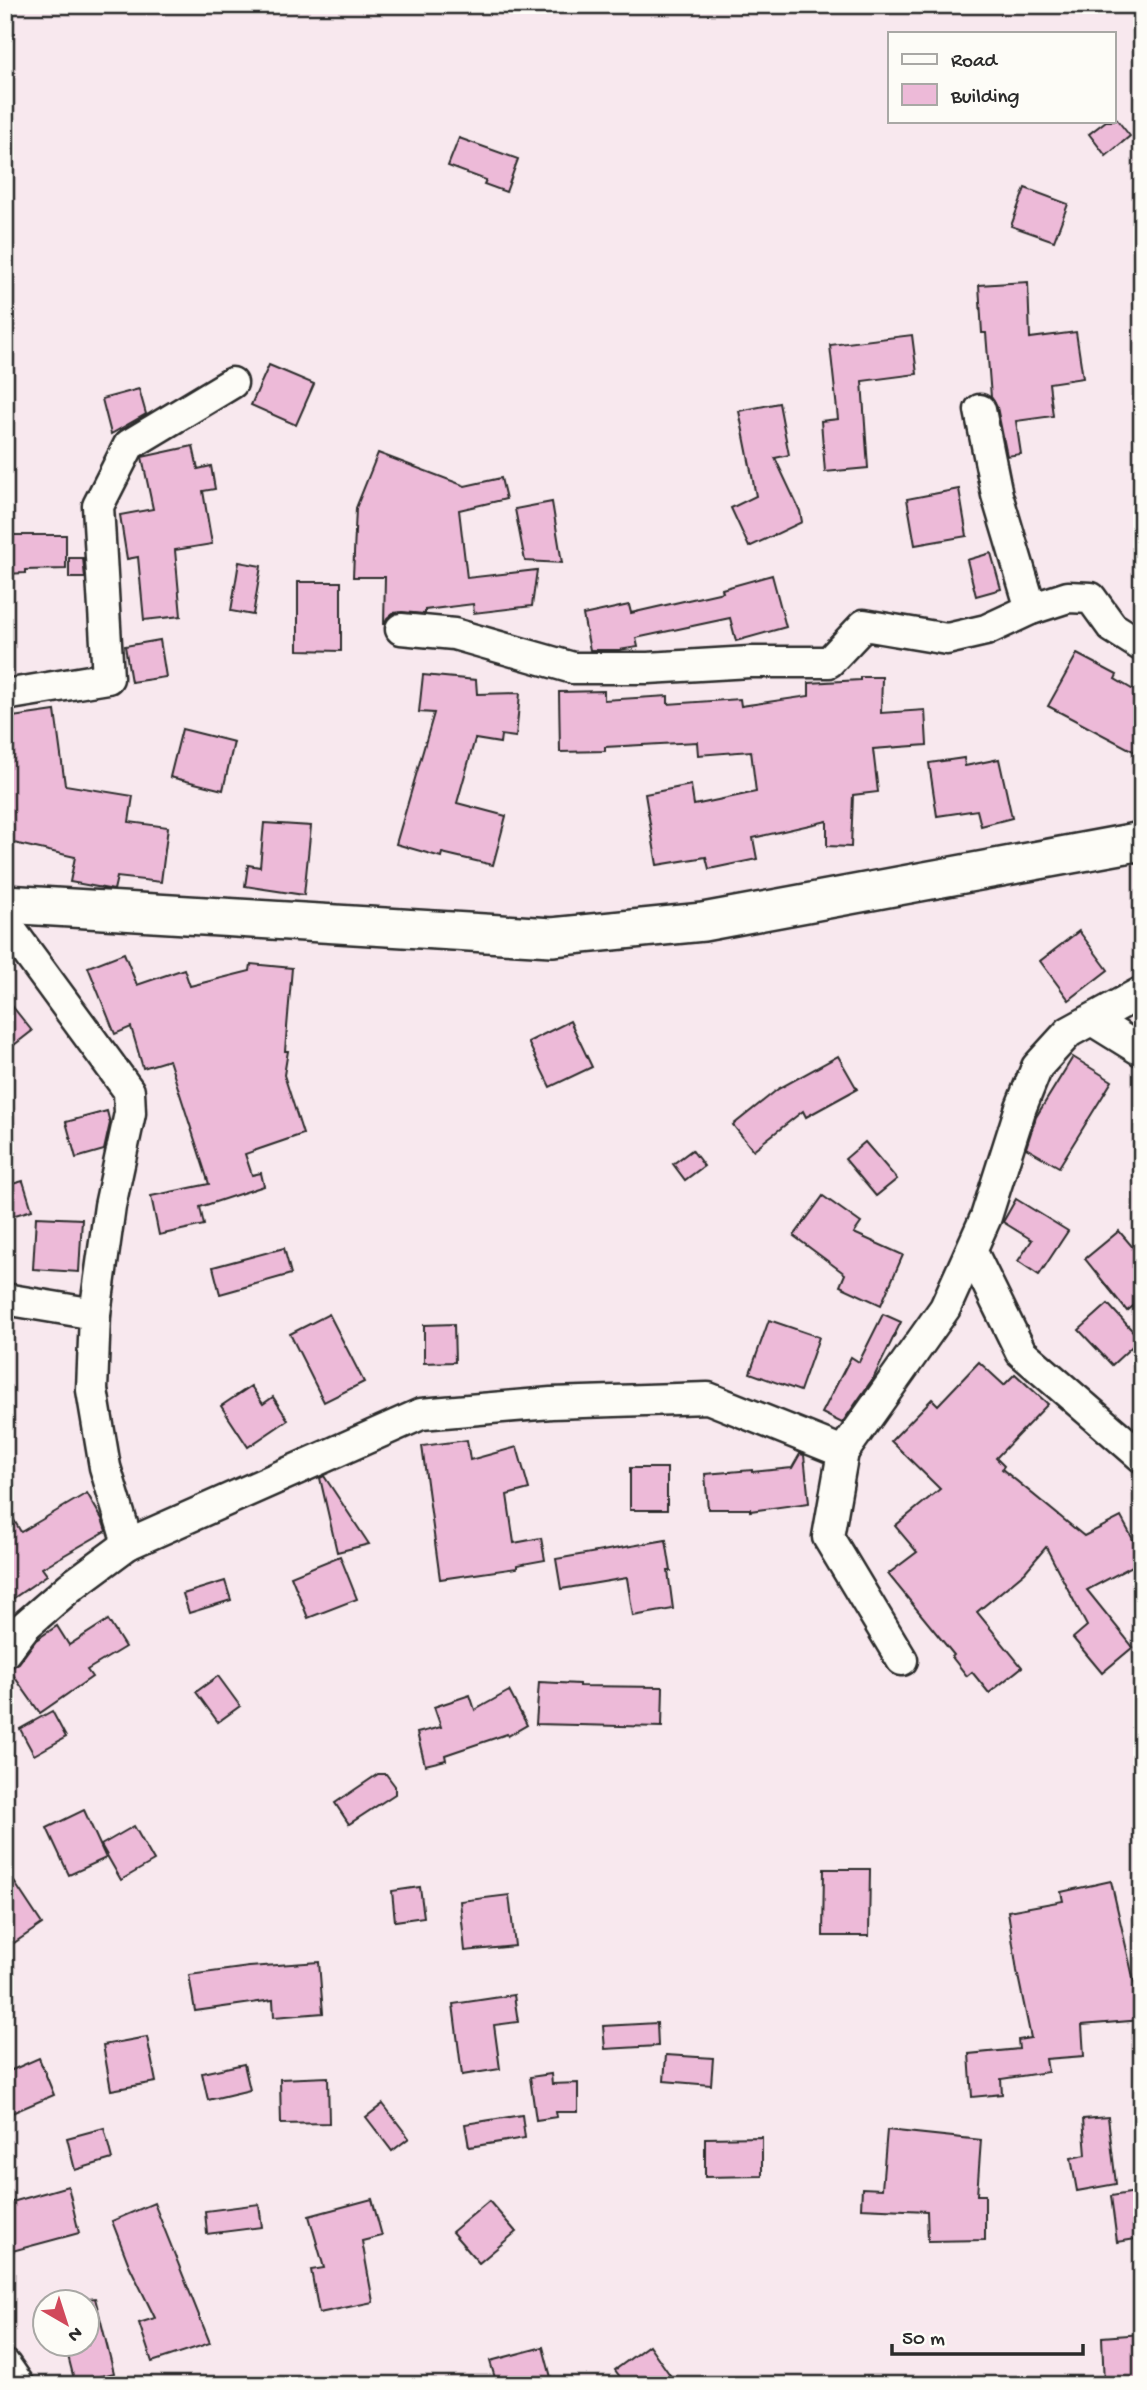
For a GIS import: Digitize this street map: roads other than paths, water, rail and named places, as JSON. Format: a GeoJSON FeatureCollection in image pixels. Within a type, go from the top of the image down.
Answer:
{"type":"FeatureCollection","features":[{"type":"Feature","properties":{"kind":"street"},"geometry":{"type":"LineString","coordinates":[[5,695],[108,678],[98,506],[129,445],[232,383]]}},
{"type":"Feature","properties":{"kind":"street"},"geometry":{"type":"LineString","coordinates":[[980,410],[997,495],[1031,609]]}},
{"type":"Feature","properties":{"kind":"street"},"geometry":{"type":"LineString","coordinates":[[401,629],[454,634],[573,667],[648,668],[750,662],[829,662],[864,625],[947,639],[986,630],[1031,609],[1068,597],[1091,598],[1112,627],[1142,646]]}},
{"type":"Feature","properties":{"kind":"street"},"geometry":{"type":"LineString","coordinates":[[5,904],[552,937],[703,922],[1142,841]]}},
{"type":"Feature","properties":{"kind":"street"},"geometry":{"type":"LineString","coordinates":[[5,922],[129,1091],[130,1113],[110,1206],[95,1314],[92,1390],[104,1468],[128,1544]]}},
{"type":"Feature","properties":{"kind":"street"},"geometry":{"type":"LineString","coordinates":[[902,1660],[828,1536],[843,1452],[945,1308],[986,1217],[1020,1107],[1037,1067],[1069,1032],[1142,992]]}},
{"type":"Feature","properties":{"kind":"street"},"geometry":{"type":"LineString","coordinates":[[1092,1020],[1142,1051]]}},
{"type":"Feature","properties":{"kind":"street"},"geometry":{"type":"LineString","coordinates":[[972,1252],[1021,1352],[1142,1457]]}},
{"type":"Feature","properties":{"kind":"street"},"geometry":{"type":"LineString","coordinates":[[5,1299],[95,1314]]}},
{"type":"Feature","properties":{"kind":"street"},"geometry":{"type":"LineString","coordinates":[[5,1652],[25,1626],[128,1544],[421,1414],[551,1403],[708,1398],[843,1452]]}},
{"type":"Feature","properties":{"kind":"street"},"geometry":{"type":"LineString","coordinates":[[5,2365],[19,2385]]}}]}
